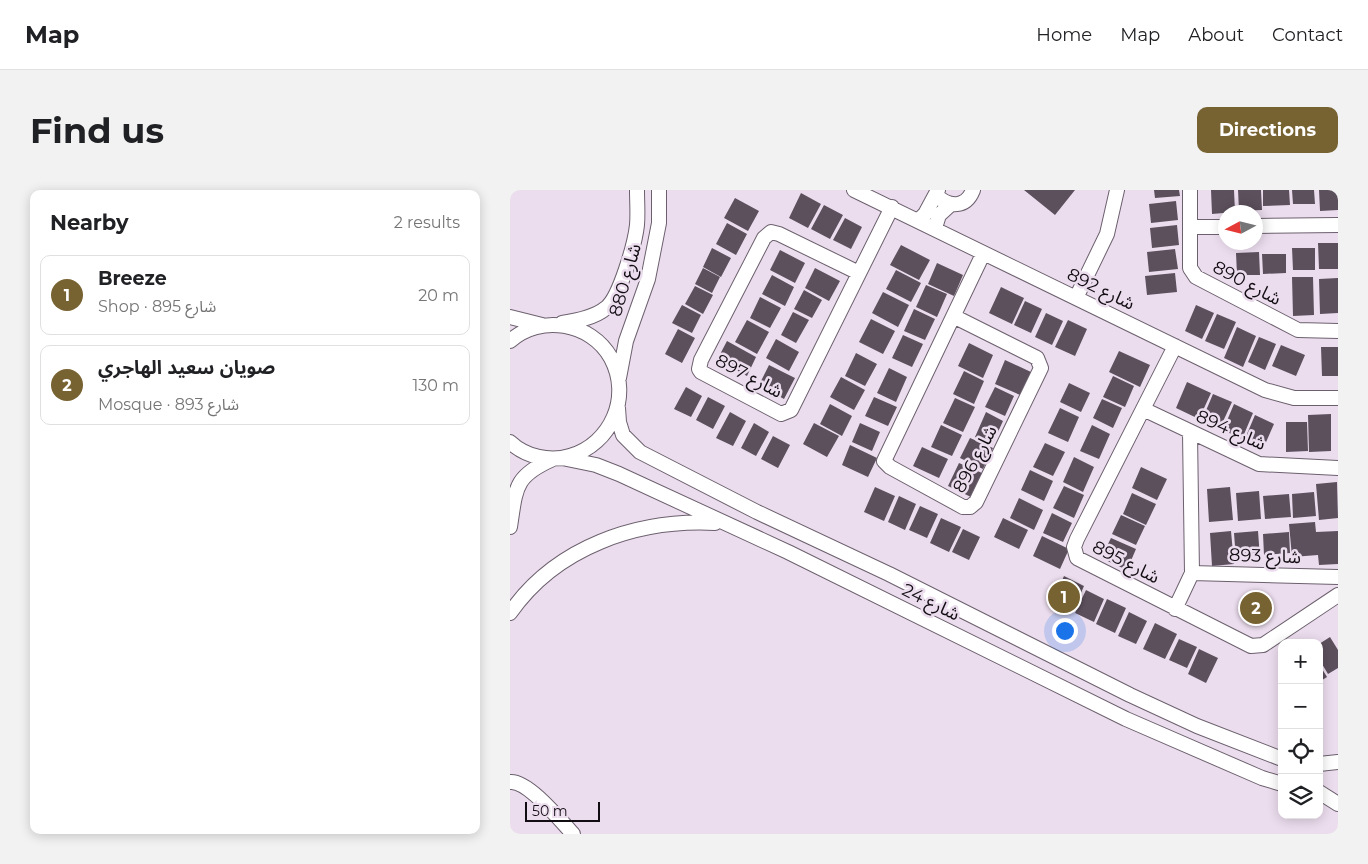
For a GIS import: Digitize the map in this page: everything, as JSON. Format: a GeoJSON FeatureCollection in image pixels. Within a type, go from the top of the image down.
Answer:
{"type":"FeatureCollection","features":[{"type":"Feature","properties":{"kind":"street","name":"شارع 880"},"geometry":{"type":"LineString","coordinates":[[557,324],[582,320],[607,308],[617,291],[629,262],[637,226],[637,190]]}},
{"type":"Feature","properties":{"kind":"street","name":"شارع 892"},"geometry":{"type":"LineString","coordinates":[[854,190],[1275,395],[1294,398],[1338,398]]}},
{"type":"Feature","properties":{"kind":"street"},"geometry":{"type":"LineString","coordinates":[[935,228],[939,215],[950,205],[966,201],[973,190]]}},
{"type":"Feature","properties":{"kind":"street"},"geometry":{"type":"LineString","coordinates":[[1076,298],[1107,234],[1117,190]]}},
{"type":"Feature","properties":{"kind":"street","name":"شارع 890"},"geometry":{"type":"LineString","coordinates":[[1190,190],[1190,268],[1196,277],[1298,330],[1338,331]]}},
{"type":"Feature","properties":{"kind":"street","name":"شارع 880"},"geometry":{"type":"LineString","coordinates":[[618,408],[619,378],[626,341],[648,279],[659,223],[660,191]]}},
{"type":"Feature","properties":{"kind":"street"},"geometry":{"type":"LineString","coordinates":[[918,221],[925,214],[937,193],[950,205]]}},
{"type":"Feature","properties":{"kind":"street","name":"شارع 897"},"geometry":{"type":"LineString","coordinates":[[859,273],[779,234],[771,232],[764,238],[702,360],[700,369],[702,372],[781,414],[788,412],[859,273],[892,207]]}},
{"type":"Feature","properties":{"kind":"street"},"geometry":{"type":"LineString","coordinates":[[1263,226],[1338,225]]}},
{"type":"Feature","properties":{"kind":"street"},"geometry":{"type":"LineString","coordinates":[[1190,227],[1218,227]]}},
{"type":"Feature","properties":{"kind":"street","name":"شارع 896"},"geometry":{"type":"LineString","coordinates":[[955,317],[1037,358],[1040,363],[1040,372],[976,502],[970,507],[963,507],[890,467],[884,461],[886,453],[955,317],[984,254]]}},
{"type":"Feature","properties":{"kind":"street"},"geometry":{"type":"LineString","coordinates":[[510,317],[542,325]]}},
{"type":"Feature","properties":{"kind":"street"},"geometry":{"type":"LineString","coordinates":[[510,341],[518,334],[542,325],[557,324],[578,329],[597,341],[611,358],[619,378]]}},
{"type":"Feature","properties":{"kind":"street","name":"شارع 895"},"geometry":{"type":"LineString","coordinates":[[1175,346],[1077,538],[1074,553],[1080,561],[1246,644],[1258,646],[1338,595]]}},
{"type":"Feature","properties":{"kind":"street"},"geometry":{"type":"LineString","coordinates":[[510,527],[516,491],[522,479],[534,468],[558,458],[581,453],[598,442],[610,426],[618,408]]}},
{"type":"Feature","properties":{"kind":"street","name":"شارع 24"},"geometry":{"type":"LineString","coordinates":[[618,408],[619,422],[623,435],[640,452],[757,512],[889,574],[1130,694],[1198,726],[1278,757]]}},
{"type":"Feature","properties":{"kind":"street","name":"شارع 894"},"geometry":{"type":"LineString","coordinates":[[1143,409],[1190,433],[1259,464],[1338,468]]}},
{"type":"Feature","properties":{"kind":"street"},"geometry":{"type":"LineString","coordinates":[[1175,609],[1192,573],[1190,433]]}},
{"type":"Feature","properties":{"kind":"street","name":"شارع 24"},"geometry":{"type":"LineString","coordinates":[[510,442],[534,456],[596,465],[619,474],[723,524],[788,552],[1126,719],[1262,778],[1278,783]]}},
{"type":"Feature","properties":{"kind":"street"},"geometry":{"type":"LineString","coordinates":[[510,613],[534,585],[561,564],[590,546],[622,533],[655,525],[689,522],[723,524]]}},
{"type":"Feature","properties":{"kind":"street","name":"شارع 893"},"geometry":{"type":"LineString","coordinates":[[1192,573],[1338,577]]}},
{"type":"Feature","properties":{"kind":"street"},"geometry":{"type":"LineString","coordinates":[[1323,764],[1338,762]]}},
{"type":"Feature","properties":{"kind":"street"},"geometry":{"type":"LineString","coordinates":[[510,782],[526,787],[574,834]]}},
{"type":"Feature","properties":{"kind":"street"},"geometry":{"type":"LineString","coordinates":[[1323,795],[1338,804]]}},
{"type":"Feature","properties":{"kind":"building"},"geometry":{"type":"Polygon","coordinates":[[[1024,190],[1075,190],[1055,215],[1024,190]]]}},
{"type":"Feature","properties":{"kind":"building"},"geometry":{"type":"Polygon","coordinates":[[[1154,190],[1179,190],[1180,196],[1155,198],[1154,190]]]}},
{"type":"Feature","properties":{"kind":"building"},"geometry":{"type":"Polygon","coordinates":[[[1211,190],[1234,190],[1235,205],[1218,205],[1218,213],[1212,214],[1211,190]]]}},
{"type":"Feature","properties":{"kind":"building"},"geometry":{"type":"Polygon","coordinates":[[[1238,190],[1261,190],[1262,205],[1239,205],[1238,190]]]}},
{"type":"Feature","properties":{"kind":"building"},"geometry":{"type":"Polygon","coordinates":[[[1263,190],[1289,190],[1290,205],[1263,205],[1263,190]]]}},
{"type":"Feature","properties":{"kind":"building"},"geometry":{"type":"Polygon","coordinates":[[[1292,190],[1314,190],[1315,204],[1293,204],[1292,190]]]}},
{"type":"Feature","properties":{"kind":"building"},"geometry":{"type":"Polygon","coordinates":[[[1319,190],[1338,190],[1338,210],[1320,211],[1319,190]]]}},
{"type":"Feature","properties":{"kind":"building"},"geometry":{"type":"Polygon","coordinates":[[[801,193],[821,204],[808,228],[789,218],[801,193]]]}},
{"type":"Feature","properties":{"kind":"building"},"geometry":{"type":"Polygon","coordinates":[[[735,198],[759,211],[748,231],[724,218],[735,198]]]}},
{"type":"Feature","properties":{"kind":"building"},"geometry":{"type":"Polygon","coordinates":[[[1176,201],[1178,220],[1151,223],[1149,204],[1176,201]]]}},
{"type":"Feature","properties":{"kind":"building"},"geometry":{"type":"Polygon","coordinates":[[[824,205],[843,215],[830,239],[811,229],[824,205]]]}},
{"type":"Feature","properties":{"kind":"building"},"geometry":{"type":"Polygon","coordinates":[[[845,218],[862,227],[851,249],[833,240],[845,218]]]}},
{"type":"Feature","properties":{"kind":"building"},"geometry":{"type":"Polygon","coordinates":[[[727,223],[747,234],[736,255],[716,244],[727,223]]]}},
{"type":"Feature","properties":{"kind":"building"},"geometry":{"type":"Polygon","coordinates":[[[1177,225],[1179,245],[1152,248],[1150,228],[1177,225]]]}},
{"type":"Feature","properties":{"kind":"building"},"geometry":{"type":"Polygon","coordinates":[[[1318,243],[1338,243],[1338,269],[1319,269],[1318,243]]]}},
{"type":"Feature","properties":{"kind":"building"},"geometry":{"type":"Polygon","coordinates":[[[901,245],[930,260],[919,280],[890,265],[901,245]]]}},
{"type":"Feature","properties":{"kind":"building"},"geometry":{"type":"Polygon","coordinates":[[[712,248],[731,258],[721,277],[703,267],[712,248]]]}},
{"type":"Feature","properties":{"kind":"building"},"geometry":{"type":"Polygon","coordinates":[[[1292,248],[1315,248],[1315,270],[1293,270],[1292,248]]]}},
{"type":"Feature","properties":{"kind":"building"},"geometry":{"type":"Polygon","coordinates":[[[1175,249],[1178,269],[1149,272],[1147,252],[1175,249]]]}},
{"type":"Feature","properties":{"kind":"building"},"geometry":{"type":"Polygon","coordinates":[[[780,250],[805,263],[795,283],[770,270],[780,250]]]}},
{"type":"Feature","properties":{"kind":"building"},"geometry":{"type":"Polygon","coordinates":[[[1259,252],[1260,275],[1237,275],[1236,253],[1259,252]]]}},
{"type":"Feature","properties":{"kind":"building"},"geometry":{"type":"Polygon","coordinates":[[[1262,254],[1286,254],[1286,273],[1263,274],[1262,254]]]}},
{"type":"Feature","properties":{"kind":"building"},"geometry":{"type":"Polygon","coordinates":[[[937,263],[963,275],[954,296],[928,284],[937,263]]]}},
{"type":"Feature","properties":{"kind":"building"},"geometry":{"type":"Polygon","coordinates":[[[703,268],[720,277],[712,293],[695,284],[703,268]]]}},
{"type":"Feature","properties":{"kind":"building"},"geometry":{"type":"Polygon","coordinates":[[[815,268],[840,281],[829,301],[805,288],[815,268]]]}},
{"type":"Feature","properties":{"kind":"building"},"geometry":{"type":"Polygon","coordinates":[[[896,270],[921,283],[911,302],[886,289],[896,270]]]}},
{"type":"Feature","properties":{"kind":"building"},"geometry":{"type":"Polygon","coordinates":[[[1175,273],[1177,292],[1147,295],[1145,276],[1175,273]]]}},
{"type":"Feature","properties":{"kind":"building"},"geometry":{"type":"Polygon","coordinates":[[[772,275],[794,287],[785,306],[762,294],[772,275]]]}},
{"type":"Feature","properties":{"kind":"building"},"geometry":{"type":"Polygon","coordinates":[[[1292,277],[1313,277],[1314,315],[1293,316],[1292,277]]]}},
{"type":"Feature","properties":{"kind":"building"},"geometry":{"type":"Polygon","coordinates":[[[1338,278],[1338,313],[1320,314],[1319,279],[1338,278]]]}},
{"type":"Feature","properties":{"kind":"building"},"geometry":{"type":"Polygon","coordinates":[[[926,285],[947,294],[937,317],[916,307],[926,285]]]}},
{"type":"Feature","properties":{"kind":"building"},"geometry":{"type":"Polygon","coordinates":[[[695,286],[713,295],[703,314],[685,304],[695,286]]]}},
{"type":"Feature","properties":{"kind":"building"},"geometry":{"type":"Polygon","coordinates":[[[1001,287],[1024,298],[1012,324],[989,313],[1001,287]]]}},
{"type":"Feature","properties":{"kind":"building"},"geometry":{"type":"Polygon","coordinates":[[[804,290],[822,300],[812,318],[794,309],[804,290]]]}},
{"type":"Feature","properties":{"kind":"building"},"geometry":{"type":"Polygon","coordinates":[[[883,292],[909,305],[898,327],[872,313],[883,292]]]}},
{"type":"Feature","properties":{"kind":"building"},"geometry":{"type":"Polygon","coordinates":[[[760,297],[781,308],[770,328],[750,318],[760,297]]]}},
{"type":"Feature","properties":{"kind":"building"},"geometry":{"type":"Polygon","coordinates":[[[1025,301],[1042,309],[1031,333],[1014,325],[1025,301]]]}},
{"type":"Feature","properties":{"kind":"building"},"geometry":{"type":"Polygon","coordinates":[[[682,305],[701,315],[692,333],[672,323],[682,305]]]}},
{"type":"Feature","properties":{"kind":"building"},"geometry":{"type":"Polygon","coordinates":[[[1196,305],[1214,313],[1202,339],[1185,331],[1196,305]]]}},
{"type":"Feature","properties":{"kind":"building"},"geometry":{"type":"Polygon","coordinates":[[[914,309],[935,319],[925,340],[904,331],[914,309]]]}},
{"type":"Feature","properties":{"kind":"building"},"geometry":{"type":"Polygon","coordinates":[[[793,312],[809,320],[796,343],[781,335],[793,312]]]}},
{"type":"Feature","properties":{"kind":"building"},"geometry":{"type":"Polygon","coordinates":[[[1046,313],[1063,321],[1052,345],[1035,337],[1046,313]]]}},
{"type":"Feature","properties":{"kind":"building"},"geometry":{"type":"Polygon","coordinates":[[[1217,314],[1236,322],[1224,349],[1205,341],[1217,314]]]}},
{"type":"Feature","properties":{"kind":"building"},"geometry":{"type":"Polygon","coordinates":[[[871,319],[895,331],[883,354],[859,342],[871,319]]]}},
{"type":"Feature","properties":{"kind":"building"},"geometry":{"type":"Polygon","coordinates":[[[747,320],[769,332],[757,354],[735,342],[747,320]]]}},
{"type":"Feature","properties":{"kind":"building"},"geometry":{"type":"Polygon","coordinates":[[[1068,320],[1087,329],[1075,356],[1055,347],[1068,320]]]}},
{"type":"Feature","properties":{"kind":"building"},"geometry":{"type":"Polygon","coordinates":[[[1237,327],[1256,336],[1243,367],[1224,358],[1237,327]]]}},
{"type":"Feature","properties":{"kind":"building"},"geometry":{"type":"Polygon","coordinates":[[[678,329],[695,338],[682,363],[665,354],[678,329]]]}},
{"type":"Feature","properties":{"kind":"building"},"geometry":{"type":"Polygon","coordinates":[[[903,335],[923,344],[912,367],[892,358],[903,335]]]}},
{"type":"Feature","properties":{"kind":"building"},"geometry":{"type":"Polygon","coordinates":[[[1259,337],[1276,344],[1265,370],[1248,362],[1259,337]]]}},
{"type":"Feature","properties":{"kind":"building"},"geometry":{"type":"Polygon","coordinates":[[[776,339],[799,352],[789,371],[766,358],[776,339]]]}},
{"type":"Feature","properties":{"kind":"building"},"geometry":{"type":"Polygon","coordinates":[[[727,341],[756,357],[747,376],[717,360],[727,341]]]}},
{"type":"Feature","properties":{"kind":"building"},"geometry":{"type":"Polygon","coordinates":[[[969,343],[993,355],[983,378],[958,366],[969,343]]]}},
{"type":"Feature","properties":{"kind":"building"},"geometry":{"type":"Polygon","coordinates":[[[1281,345],[1305,355],[1296,376],[1272,366],[1281,345]]]}},
{"type":"Feature","properties":{"kind":"building"},"geometry":{"type":"Polygon","coordinates":[[[1321,347],[1338,347],[1338,376],[1322,376],[1321,347]]]}},
{"type":"Feature","properties":{"kind":"building"},"geometry":{"type":"Polygon","coordinates":[[[1119,351],[1150,365],[1140,387],[1109,372],[1119,351]]]}},
{"type":"Feature","properties":{"kind":"building"},"geometry":{"type":"Polygon","coordinates":[[[856,353],[877,364],[865,386],[845,376],[856,353]]]}},
{"type":"Feature","properties":{"kind":"building"},"geometry":{"type":"Polygon","coordinates":[[[1005,360],[1031,372],[1020,395],[995,384],[1005,360]]]}},
{"type":"Feature","properties":{"kind":"building"},"geometry":{"type":"Polygon","coordinates":[[[769,365],[795,378],[784,399],[759,385],[769,365]]]}},
{"type":"Feature","properties":{"kind":"building"},"geometry":{"type":"Polygon","coordinates":[[[889,368],[907,377],[896,402],[877,393],[889,368]]]}},
{"type":"Feature","properties":{"kind":"building"},"geometry":{"type":"Polygon","coordinates":[[[964,371],[984,381],[974,404],[953,394],[964,371]]]}},
{"type":"Feature","properties":{"kind":"building"},"geometry":{"type":"Polygon","coordinates":[[[1113,376],[1134,386],[1125,407],[1103,397],[1113,376]]]}},
{"type":"Feature","properties":{"kind":"building"},"geometry":{"type":"Polygon","coordinates":[[[841,377],[865,390],[854,410],[830,397],[841,377]]]}},
{"type":"Feature","properties":{"kind":"building"},"geometry":{"type":"Polygon","coordinates":[[[1187,382],[1211,393],[1199,419],[1176,408],[1187,382]]]}},
{"type":"Feature","properties":{"kind":"building"},"geometry":{"type":"Polygon","coordinates":[[[1069,383],[1090,393],[1081,412],[1060,402],[1069,383]]]}},
{"type":"Feature","properties":{"kind":"building"},"geometry":{"type":"Polygon","coordinates":[[[686,387],[702,396],[691,417],[674,409],[686,387]]]}},
{"type":"Feature","properties":{"kind":"building"},"geometry":{"type":"Polygon","coordinates":[[[995,387],[1014,396],[1005,416],[985,407],[995,387]]]}},
{"type":"Feature","properties":{"kind":"building"},"geometry":{"type":"Polygon","coordinates":[[[1213,394],[1232,402],[1220,428],[1202,420],[1213,394]]]}},
{"type":"Feature","properties":{"kind":"building"},"geometry":{"type":"Polygon","coordinates":[[[708,397],[725,406],[713,429],[696,420],[708,397]]]}},
{"type":"Feature","properties":{"kind":"building"},"geometry":{"type":"Polygon","coordinates":[[[874,397],[897,407],[888,426],[865,416],[874,397]]]}},
{"type":"Feature","properties":{"kind":"building"},"geometry":{"type":"Polygon","coordinates":[[[955,398],[975,407],[963,432],[943,423],[955,398]]]}},
{"type":"Feature","properties":{"kind":"building"},"geometry":{"type":"Polygon","coordinates":[[[1102,399],[1122,408],[1113,428],[1093,418],[1102,399]]]}},
{"type":"Feature","properties":{"kind":"building"},"geometry":{"type":"Polygon","coordinates":[[[830,404],[852,416],[842,436],[820,424],[830,404]]]}},
{"type":"Feature","properties":{"kind":"building"},"geometry":{"type":"Polygon","coordinates":[[[1234,404],[1253,413],[1242,439],[1223,430],[1234,404]]]}},
{"type":"Feature","properties":{"kind":"building"},"geometry":{"type":"Polygon","coordinates":[[[1060,408],[1079,417],[1068,442],[1048,433],[1060,408]]]}},
{"type":"Feature","properties":{"kind":"building"},"geometry":{"type":"Polygon","coordinates":[[[730,412],[746,421],[733,446],[716,438],[730,412]]]}},
{"type":"Feature","properties":{"kind":"building"},"geometry":{"type":"Polygon","coordinates":[[[986,412],[1003,421],[992,445],[975,437],[986,412]]]}},
{"type":"Feature","properties":{"kind":"building"},"geometry":{"type":"Polygon","coordinates":[[[1331,414],[1331,451],[1309,452],[1308,415],[1331,414]]]}},
{"type":"Feature","properties":{"kind":"building"},"geometry":{"type":"Polygon","coordinates":[[[1255,415],[1274,424],[1263,449],[1244,441],[1255,415]]]}},
{"type":"Feature","properties":{"kind":"building"},"geometry":{"type":"Polygon","coordinates":[[[1286,422],[1307,422],[1308,451],[1286,452],[1286,422]]]}},
{"type":"Feature","properties":{"kind":"building"},"geometry":{"type":"Polygon","coordinates":[[[754,423],[769,432],[756,456],[741,448],[754,423]]]}},
{"type":"Feature","properties":{"kind":"building"},"geometry":{"type":"Polygon","coordinates":[[[814,423],[839,436],[827,457],[803,444],[814,423]]]}},
{"type":"Feature","properties":{"kind":"building"},"geometry":{"type":"Polygon","coordinates":[[[860,423],[880,432],[872,451],[852,442],[860,423]]]}},
{"type":"Feature","properties":{"kind":"building"},"geometry":{"type":"Polygon","coordinates":[[[941,425],[962,435],[952,456],[931,447],[941,425]]]}},
{"type":"Feature","properties":{"kind":"building"},"geometry":{"type":"Polygon","coordinates":[[[1092,425],[1110,434],[1099,459],[1080,451],[1092,425]]]}},
{"type":"Feature","properties":{"kind":"building"},"geometry":{"type":"Polygon","coordinates":[[[773,436],[790,445],[778,468],[761,459],[773,436]]]}},
{"type":"Feature","properties":{"kind":"building"},"geometry":{"type":"Polygon","coordinates":[[[970,438],[993,448],[983,469],[960,458],[970,438]]]}},
{"type":"Feature","properties":{"kind":"building"},"geometry":{"type":"Polygon","coordinates":[[[1045,443],[1065,452],[1053,476],[1033,467],[1045,443]]]}},
{"type":"Feature","properties":{"kind":"building"},"geometry":{"type":"Polygon","coordinates":[[[850,445],[877,458],[868,477],[842,465],[850,445]]]}},
{"type":"Feature","properties":{"kind":"building"},"geometry":{"type":"Polygon","coordinates":[[[922,447],[948,459],[939,478],[913,466],[922,447]]]}},
{"type":"Feature","properties":{"kind":"building"},"geometry":{"type":"Polygon","coordinates":[[[1074,457],[1094,467],[1083,492],[1063,482],[1074,457]]]}},
{"type":"Feature","properties":{"kind":"building"},"geometry":{"type":"Polygon","coordinates":[[[959,463],[982,473],[971,497],[948,486],[959,463]]]}},
{"type":"Feature","properties":{"kind":"building"},"geometry":{"type":"Polygon","coordinates":[[[1141,467],[1167,479],[1157,500],[1132,488],[1141,467]]]}},
{"type":"Feature","properties":{"kind":"building"},"geometry":{"type":"Polygon","coordinates":[[[1030,470],[1053,481],[1044,501],[1021,490],[1030,470]]]}},
{"type":"Feature","properties":{"kind":"building"},"geometry":{"type":"Polygon","coordinates":[[[1337,482],[1338,518],[1319,520],[1316,484],[1337,482]]]}},
{"type":"Feature","properties":{"kind":"building"},"geometry":{"type":"Polygon","coordinates":[[[1064,486],[1084,495],[1074,518],[1053,508],[1064,486]]]}},
{"type":"Feature","properties":{"kind":"building"},"geometry":{"type":"Polygon","coordinates":[[[875,487],[895,496],[884,521],[864,512],[875,487]]]}},
{"type":"Feature","properties":{"kind":"building"},"geometry":{"type":"Polygon","coordinates":[[[1230,487],[1233,520],[1209,522],[1207,489],[1230,487]]]}},
{"type":"Feature","properties":{"kind":"building"},"geometry":{"type":"Polygon","coordinates":[[[1259,491],[1261,519],[1238,521],[1236,493],[1259,491]]]}},
{"type":"Feature","properties":{"kind":"building"},"geometry":{"type":"Polygon","coordinates":[[[1314,492],[1316,516],[1293,518],[1292,494],[1314,492]]]}},
{"type":"Feature","properties":{"kind":"building"},"geometry":{"type":"Polygon","coordinates":[[[1132,493],[1156,504],[1146,525],[1123,514],[1132,493]]]}},
{"type":"Feature","properties":{"kind":"building"},"geometry":{"type":"Polygon","coordinates":[[[1289,494],[1291,517],[1265,519],[1263,496],[1289,494]]]}},
{"type":"Feature","properties":{"kind":"building"},"geometry":{"type":"Polygon","coordinates":[[[899,496],[916,504],[905,530],[888,522],[899,496]]]}},
{"type":"Feature","properties":{"kind":"building"},"geometry":{"type":"Polygon","coordinates":[[[1019,498],[1043,510],[1034,530],[1010,518],[1019,498]]]}},
{"type":"Feature","properties":{"kind":"building"},"geometry":{"type":"Polygon","coordinates":[[[920,506],[938,514],[927,538],[909,530],[920,506]]]}},
{"type":"Feature","properties":{"kind":"building"},"geometry":{"type":"Polygon","coordinates":[[[1052,513],[1072,523],[1063,542],[1043,533],[1052,513]]]}},
{"type":"Feature","properties":{"kind":"building"},"geometry":{"type":"Polygon","coordinates":[[[1121,515],[1145,526],[1136,545],[1112,534],[1121,515]]]}},
{"type":"Feature","properties":{"kind":"building"},"geometry":{"type":"Polygon","coordinates":[[[941,518],[961,527],[949,552],[930,543],[941,518]]]}},
{"type":"Feature","properties":{"kind":"building"},"geometry":{"type":"Polygon","coordinates":[[[1003,518],[1028,530],[1019,549],[994,537],[1003,518]]]}},
{"type":"Feature","properties":{"kind":"building"},"geometry":{"type":"Polygon","coordinates":[[[1315,522],[1316,532],[1338,531],[1338,564],[1319,565],[1318,555],[1292,557],[1289,524],[1315,522]]]}},
{"type":"Feature","properties":{"kind":"building"},"geometry":{"type":"Polygon","coordinates":[[[963,529],[980,537],[969,560],[952,552],[963,529]]]}},
{"type":"Feature","properties":{"kind":"building"},"geometry":{"type":"Polygon","coordinates":[[[1231,531],[1234,564],[1212,566],[1210,533],[1231,531]]]}},
{"type":"Feature","properties":{"kind":"building"},"geometry":{"type":"Polygon","coordinates":[[[1258,531],[1260,558],[1236,560],[1234,533],[1258,531]]]}},
{"type":"Feature","properties":{"kind":"building"},"geometry":{"type":"Polygon","coordinates":[[[1289,532],[1290,553],[1264,555],[1263,534],[1289,532]]]}},
{"type":"Feature","properties":{"kind":"building"},"geometry":{"type":"Polygon","coordinates":[[[1042,536],[1069,549],[1060,569],[1033,556],[1042,536]]]}},
{"type":"Feature","properties":{"kind":"building"},"geometry":{"type":"Polygon","coordinates":[[[1111,538],[1136,549],[1127,570],[1101,558],[1111,538]]]}},
{"type":"Feature","properties":{"kind":"building"},"geometry":{"type":"Polygon","coordinates":[[[1064,576],[1084,586],[1072,613],[1052,603],[1064,576]]]}},
{"type":"Feature","properties":{"kind":"building"},"geometry":{"type":"Polygon","coordinates":[[[1086,590],[1104,599],[1094,622],[1075,613],[1086,590]]]}},
{"type":"Feature","properties":{"kind":"building"},"geometry":{"type":"Polygon","coordinates":[[[1254,593],[1271,606],[1258,624],[1240,611],[1254,593]]]}},
{"type":"Feature","properties":{"kind":"building"},"geometry":{"type":"Polygon","coordinates":[[[1107,599],[1126,608],[1115,633],[1096,624],[1107,599]]]}},
{"type":"Feature","properties":{"kind":"building"},"geometry":{"type":"Polygon","coordinates":[[[1129,612],[1147,621],[1136,644],[1118,636],[1129,612]]]}},
{"type":"Feature","properties":{"kind":"building"},"geometry":{"type":"Polygon","coordinates":[[[1155,623],[1177,634],[1165,659],[1143,649],[1155,623]]]}},
{"type":"Feature","properties":{"kind":"building"},"geometry":{"type":"Polygon","coordinates":[[[1330,637],[1338,650],[1338,668],[1328,674],[1323,666],[1323,641],[1330,637]]]}},
{"type":"Feature","properties":{"kind":"building"},"geometry":{"type":"Polygon","coordinates":[[[1179,639],[1197,647],[1187,668],[1169,660],[1179,639]]]}},
{"type":"Feature","properties":{"kind":"building"},"geometry":{"type":"Polygon","coordinates":[[[1199,649],[1218,658],[1206,683],[1188,674],[1199,649]]]}},
{"type":"Feature","properties":{"kind":"building"},"geometry":{"type":"Polygon","coordinates":[[[1323,670],[1327,677],[1323,680],[1323,670]]]}},
{"type":"Feature","properties":{"kind":"place","name":"Breeze"},"geometry":{"type":"Point","coordinates":[1064,597]}},
{"type":"Feature","properties":{"kind":"place","name":"صويان سعيد الهاجري"},"geometry":{"type":"Point","coordinates":[1256,608]}}]}
